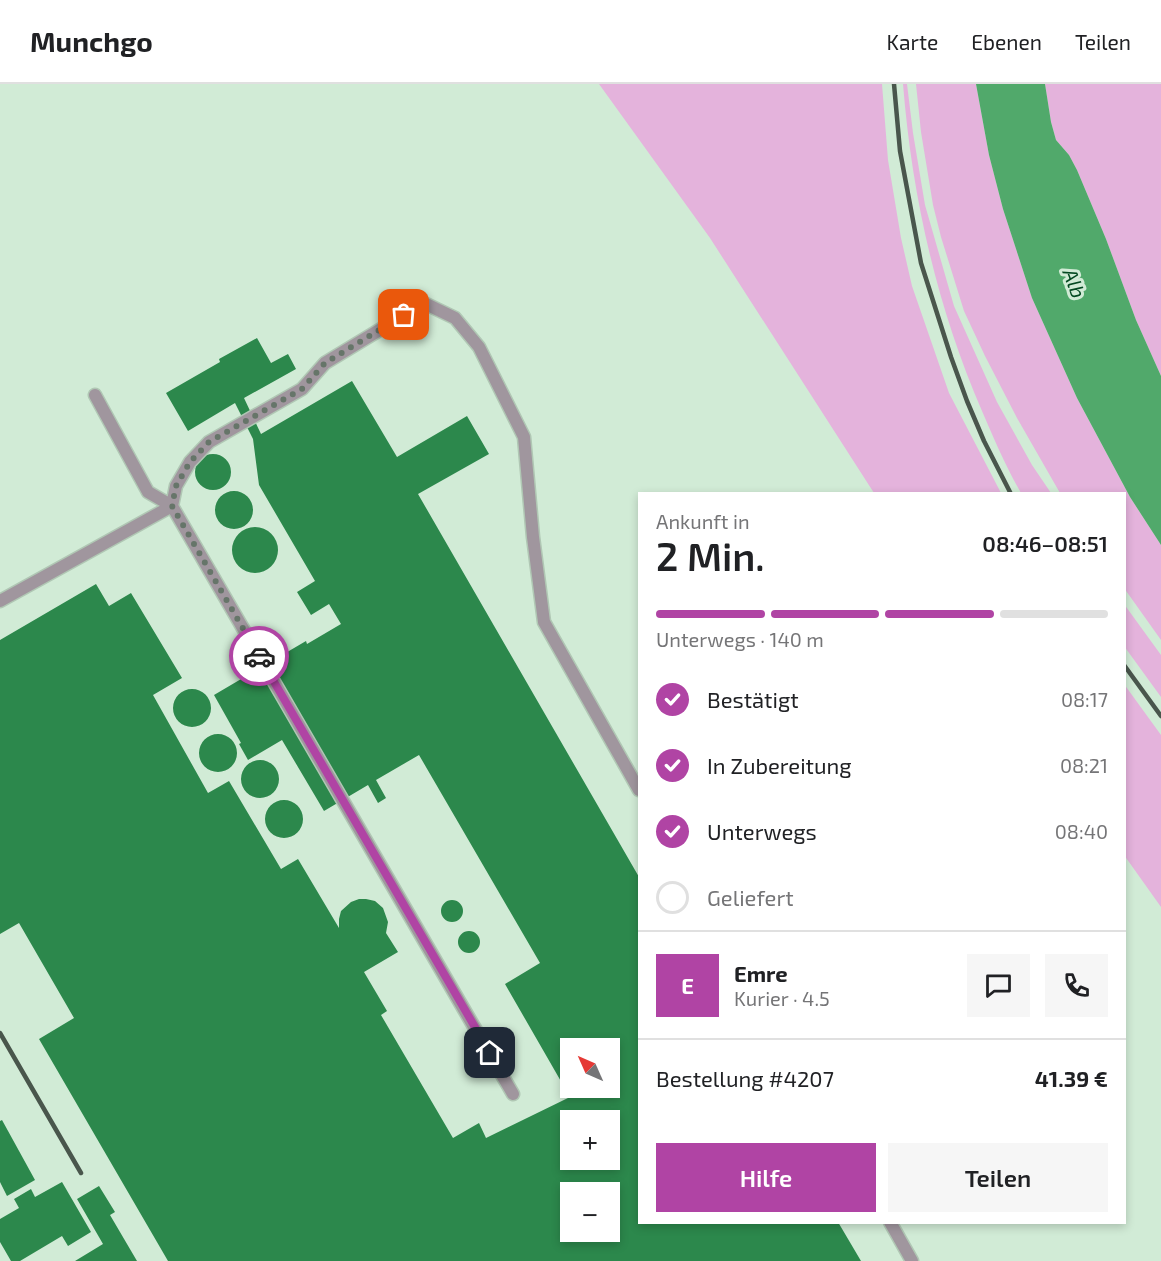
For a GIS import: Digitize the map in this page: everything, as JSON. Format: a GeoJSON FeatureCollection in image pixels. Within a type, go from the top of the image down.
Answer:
{"type":"FeatureCollection","features":[{"type":"Feature","properties":{"kind":"lane"},"geometry":{"type":"LineString","coordinates":[[0,601],[172,506],[176,486],[190,462],[209,442],[302,389],[325,363],[424,303],[455,318],[479,347],[524,437],[533,537],[544,622],[638,788]]}},
{"type":"Feature","properties":{"kind":"lane"},"geometry":{"type":"LineString","coordinates":[[95,395],[148,492],[172,506],[513,1094]]}},
{"type":"Feature","properties":{"kind":"lane"},"geometry":{"type":"LineString","coordinates":[[891,1224],[912,1261]]}},
{"type":"Feature","properties":{"kind":"shaded area"},"geometry":{"type":"Polygon","coordinates":[[[599,84],[882,84],[888,160],[901,238],[912,286],[949,393],[1000,492],[873,492],[710,238],[599,84]]]}},
{"type":"Feature","properties":{"kind":"shaded area"},"geometry":{"type":"Polygon","coordinates":[[[903,84],[907,84],[925,205],[954,306],[997,402],[1032,465],[1050,492],[1020,492],[966,372],[929,251],[907,126],[903,84]]]}},
{"type":"Feature","properties":{"kind":"shaded area"},"geometry":{"type":"Polygon","coordinates":[[[916,84],[976,84],[989,155],[1003,209],[1032,298],[1077,398],[1130,497],[1161,545],[1161,640],[1126,591],[1126,492],[1059,492],[985,356],[964,311],[941,237],[933,205],[916,84]]]}},
{"type":"Feature","properties":{"kind":"shaded area"},"geometry":{"type":"Polygon","coordinates":[[[1045,84],[1161,84],[1161,376],[1136,320],[1077,170],[1069,155],[1056,140],[1045,84]]]}},
{"type":"Feature","properties":{"kind":"shaded area"},"geometry":{"type":"Polygon","coordinates":[[[1126,607],[1161,655],[1161,697],[1126,649],[1126,607]]]}},
{"type":"Feature","properties":{"kind":"shaded area"},"geometry":{"type":"Polygon","coordinates":[[[1126,687],[1161,735],[1161,907],[1126,858],[1126,687]]]}},
{"type":"Feature","properties":{"kind":"water","name":"Alb"},"geometry":{"type":"Polygon","coordinates":[[[976,84],[1045,84],[1056,140],[1069,155],[1077,170],[1136,320],[1161,376],[1161,545],[1130,497],[1077,398],[1032,298],[1003,209],[989,155],[976,84]]]}},
{"type":"Feature","properties":{"kind":"building"},"geometry":{"type":"Polygon","coordinates":[[[257,338],[271,363],[288,354],[296,369],[244,398],[261,434],[352,381],[397,457],[467,416],[489,454],[418,494],[638,875],[638,1224],[839,1224],[861,1261],[168,1261],[39,1039],[74,1018],[19,923],[0,934],[0,640],[96,584],[109,606],[131,593],[182,678],[153,695],[208,793],[229,781],[281,869],[298,859],[339,928],[341,911],[351,902],[366,899],[375,901],[383,908],[388,922],[386,933],[398,952],[364,972],[387,1011],[381,1015],[453,1138],[479,1123],[486,1138],[568,1098],[620,1098],[620,1038],[560,1038],[560,1080],[505,984],[540,963],[419,755],[376,780],[386,798],[378,803],[368,785],[324,811],[282,740],[248,760],[214,695],[306,641],[307,644],[341,624],[329,604],[311,615],[297,592],[315,581],[259,485],[253,439],[235,403],[188,431],[166,393],[257,338]]]}},
{"type":"Feature","properties":{"kind":"building"},"geometry":{"type":"Polygon","coordinates":[[[213,454],[226,459],[231,472],[226,485],[213,490],[200,485],[195,472],[200,459],[213,454]]]}},
{"type":"Feature","properties":{"kind":"building"},"geometry":{"type":"Polygon","coordinates":[[[234,491],[247,497],[253,510],[247,523],[234,529],[221,523],[215,510],[221,497],[234,491]]]}},
{"type":"Feature","properties":{"kind":"building"},"geometry":{"type":"Polygon","coordinates":[[[255,527],[271,534],[278,550],[271,566],[255,573],[239,566],[232,550],[239,534],[255,527]]]}},
{"type":"Feature","properties":{"kind":"building"},"geometry":{"type":"Polygon","coordinates":[[[192,689],[199,690],[205,695],[210,701],[210,715],[205,721],[199,726],[192,727],[185,726],[179,721],[174,715],[173,708],[174,701],[179,695],[185,690],[192,689]]]}},
{"type":"Feature","properties":{"kind":"building"},"geometry":{"type":"Polygon","coordinates":[[[218,734],[231,740],[237,753],[231,766],[218,772],[205,766],[199,753],[205,740],[218,734]]]}},
{"type":"Feature","properties":{"kind":"building"},"geometry":{"type":"Polygon","coordinates":[[[260,760],[267,761],[273,766],[278,772],[278,786],[273,792],[267,797],[260,798],[253,797],[247,792],[242,786],[241,779],[242,772],[247,766],[253,761],[260,760]]]}},
{"type":"Feature","properties":{"kind":"building"},"geometry":{"type":"Polygon","coordinates":[[[284,800],[291,801],[297,806],[302,812],[302,826],[297,832],[291,837],[284,838],[277,837],[271,832],[266,826],[265,819],[266,812],[271,806],[277,801],[284,800]]]}},
{"type":"Feature","properties":{"kind":"building"},"geometry":{"type":"Polygon","coordinates":[[[448,900],[456,900],[463,907],[463,915],[456,922],[448,922],[441,915],[441,907],[448,900]]]}},
{"type":"Feature","properties":{"kind":"building"},"geometry":{"type":"Polygon","coordinates":[[[465,931],[473,931],[480,938],[480,946],[473,953],[465,953],[458,946],[458,938],[465,931]]]}},
{"type":"Feature","properties":{"kind":"building"},"geometry":{"type":"Polygon","coordinates":[[[2,1120],[35,1180],[7,1196],[0,1182],[0,1121],[2,1120]]]}},
{"type":"Feature","properties":{"kind":"building"},"geometry":{"type":"Polygon","coordinates":[[[62,1182],[91,1232],[68,1246],[62,1236],[20,1261],[11,1261],[0,1242],[0,1219],[19,1208],[14,1199],[31,1189],[35,1197],[62,1182]]]}},
{"type":"Feature","properties":{"kind":"building"},"geometry":{"type":"Polygon","coordinates":[[[99,1186],[115,1212],[110,1215],[137,1261],[75,1261],[103,1244],[77,1199],[99,1186]]]}},
{"type":"Feature","properties":{"kind":"railway"},"geometry":{"type":"LineString","coordinates":[[894,84],[900,151],[921,263],[967,401],[1010,492]]}},
{"type":"Feature","properties":{"kind":"railway"},"geometry":{"type":"LineString","coordinates":[[1126,668],[1161,716]]}},
{"type":"Feature","properties":{"kind":"railway"},"geometry":{"type":"LineString","coordinates":[[0,1033],[81,1173]]}},
{"type":"Feature","properties":{"kind":"way so far"},"geometry":{"type":"LineString","coordinates":[[259,656],[172,506],[176,486],[190,462],[209,442],[302,389],[325,363],[404,315]]}},
{"type":"Feature","properties":{"kind":"route"},"geometry":{"type":"LineString","coordinates":[[259,656],[490,1053]]}}]}
